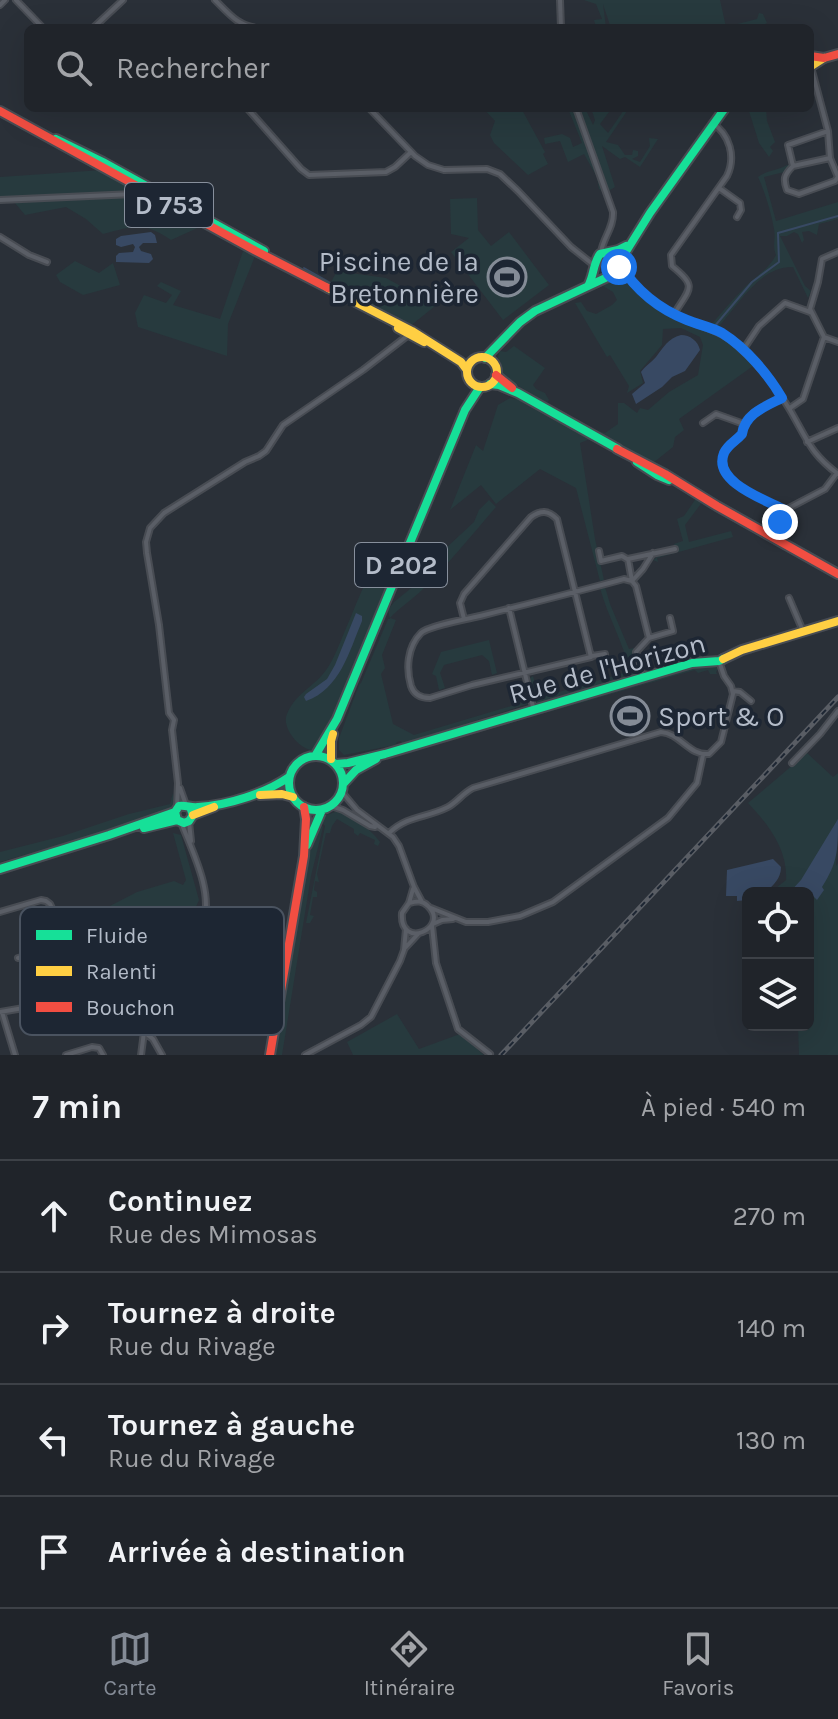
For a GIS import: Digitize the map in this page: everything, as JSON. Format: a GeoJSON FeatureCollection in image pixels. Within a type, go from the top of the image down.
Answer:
{"type":"FeatureCollection","features":[{"type":"Feature","properties":{"kind":"main road"},"geometry":{"type":"LineString","coordinates":[[814,61],[838,54]]}},
{"type":"Feature","properties":{"kind":"main road","name":"D 753"},"geometry":{"type":"LineString","coordinates":[[0,111],[469,366]]}},
{"type":"Feature","properties":{"kind":"main road"},"geometry":{"type":"LineString","coordinates":[[488,360],[527,316],[599,283],[616,269],[722,112]]}},
{"type":"Feature","properties":{"kind":"main road"},"geometry":{"type":"LineString","coordinates":[[587,287],[602,258],[632,241]]}},
{"type":"Feature","properties":{"kind":"main road"},"geometry":{"type":"LineString","coordinates":[[602,258],[616,269]]}},
{"type":"Feature","properties":{"kind":"main road"},"geometry":{"type":"LineString","coordinates":[[602,258],[600,274],[616,269]]}},
{"type":"Feature","properties":{"kind":"main road"},"geometry":{"type":"LineString","coordinates":[[480,384],[469,366],[480,357],[488,360],[496,375],[518,393]]}},
{"type":"Feature","properties":{"kind":"main road"},"geometry":{"type":"LineString","coordinates":[[480,384],[496,375]]}},
{"type":"Feature","properties":{"kind":"main road"},"geometry":{"type":"LineString","coordinates":[[480,384],[499,385],[518,393],[657,475],[682,485],[838,574]]}},
{"type":"Feature","properties":{"kind":"main road","name":"D 202"},"geometry":{"type":"LineString","coordinates":[[333,762],[331,741],[337,719],[465,410],[480,384]]}},
{"type":"Feature","properties":{"kind":"main road","name":"Rue de l'Horizon"},"geometry":{"type":"LineString","coordinates":[[385,754],[692,663],[719,661],[742,650],[838,621]]}},
{"type":"Feature","properties":{"kind":"main road","name":"D 202"},"geometry":{"type":"LineString","coordinates":[[315,756],[337,719]]}},
{"type":"Feature","properties":{"kind":"main road"},"geometry":{"type":"LineString","coordinates":[[0,869],[280,785],[303,759],[315,756],[348,763],[385,754]]}},
{"type":"Feature","properties":{"kind":"main road"},"geometry":{"type":"LineString","coordinates":[[284,973],[311,831],[326,808],[337,800],[356,770],[385,754]]}},
{"type":"Feature","properties":{"kind":"main road"},"geometry":{"type":"LineString","coordinates":[[333,762],[342,773],[343,788]]}},
{"type":"Feature","properties":{"kind":"main road"},"geometry":{"type":"LineString","coordinates":[[289,777],[293,797],[304,807],[313,810],[326,808]]}},
{"type":"Feature","properties":{"kind":"main road"},"geometry":{"type":"LineString","coordinates":[[252,795],[282,794],[293,797]]}},
{"type":"Feature","properties":{"kind":"main road"},"geometry":{"type":"LineString","coordinates":[[304,807],[304,856]]}},
{"type":"Feature","properties":{"kind":"main road"},"geometry":{"type":"LineString","coordinates":[[270,1055],[273,1035]]}},
{"type":"Feature","properties":{"kind":"street"},"geometry":{"type":"LineString","coordinates":[[0,5],[5,0]]}},
{"type":"Feature","properties":{"kind":"street"},"geometry":{"type":"LineString","coordinates":[[16,0],[39,24]]}},
{"type":"Feature","properties":{"kind":"street"},"geometry":{"type":"LineString","coordinates":[[97,24],[123,0]]}},
{"type":"Feature","properties":{"kind":"street"},"geometry":{"type":"LineString","coordinates":[[215,0],[242,24]]}},
{"type":"Feature","properties":{"kind":"street"},"geometry":{"type":"LineString","coordinates":[[560,0],[561,24]]}},
{"type":"Feature","properties":{"kind":"street"},"geometry":{"type":"LineString","coordinates":[[814,74],[828,131],[830,158],[838,177],[835,181],[796,194],[787,190],[784,181],[786,173],[793,166],[830,158]]}},
{"type":"Feature","properties":{"kind":"street"},"geometry":{"type":"LineString","coordinates":[[251,112],[309,175],[386,172],[411,152]]}},
{"type":"Feature","properties":{"kind":"street"},"geometry":{"type":"LineString","coordinates":[[373,112],[411,152],[428,165],[444,170],[487,169],[500,174],[581,255],[602,258]]}},
{"type":"Feature","properties":{"kind":"street"},"geometry":{"type":"LineString","coordinates":[[577,112],[613,209],[613,221],[603,242],[602,258]]}},
{"type":"Feature","properties":{"kind":"street"},"geometry":{"type":"LineString","coordinates":[[674,314],[690,286],[685,276],[672,266],[671,255],[731,167],[731,154],[723,131],[712,123]]}},
{"type":"Feature","properties":{"kind":"street"},"geometry":{"type":"LineString","coordinates":[[793,166],[788,145],[828,131]]}},
{"type":"Feature","properties":{"kind":"street"},"geometry":{"type":"LineString","coordinates":[[719,187],[740,203],[741,210],[737,217]]}},
{"type":"Feature","properties":{"kind":"street"},"geometry":{"type":"LineString","coordinates":[[0,200],[134,194],[144,188]]}},
{"type":"Feature","properties":{"kind":"street"},"geometry":{"type":"LineString","coordinates":[[0,237],[47,262]]}},
{"type":"Feature","properties":{"kind":"street"},"geometry":{"type":"LineString","coordinates":[[838,252],[822,259],[810,309],[824,337],[838,342]]}},
{"type":"Feature","properties":{"kind":"street"},"geometry":{"type":"LineString","coordinates":[[581,255],[602,258]]}},
{"type":"Feature","properties":{"kind":"street"},"geometry":{"type":"LineString","coordinates":[[616,269],[674,314],[718,331],[743,350],[766,375],[820,460],[838,473],[825,489],[785,510],[778,533],[782,543]]}},
{"type":"Feature","properties":{"kind":"street"},"geometry":{"type":"LineString","coordinates":[[743,350],[759,326],[785,303],[811,313]]}},
{"type":"Feature","properties":{"kind":"street"},"geometry":{"type":"LineString","coordinates":[[206,907],[206,896],[183,814],[178,783],[172,730],[174,720],[169,713],[147,553],[150,528],[174,506],[264,453],[283,425],[353,378],[411,333]]}},
{"type":"Feature","properties":{"kind":"street"},"geometry":{"type":"LineString","coordinates":[[789,408],[803,399],[824,337]]}},
{"type":"Feature","properties":{"kind":"street"},"geometry":{"type":"LineString","coordinates":[[782,398],[752,414],[744,424],[742,434],[725,451],[722,461],[729,479],[785,510]]}},
{"type":"Feature","properties":{"kind":"street"},"geometry":{"type":"LineString","coordinates":[[703,423],[716,414],[744,424]]}},
{"type":"Feature","properties":{"kind":"street"},"geometry":{"type":"LineString","coordinates":[[807,442],[838,428]]}},
{"type":"Feature","properties":{"kind":"street"},"geometry":{"type":"LineString","coordinates":[[464,619],[460,603],[464,594],[531,517],[546,512],[557,519],[591,657]]}},
{"type":"Feature","properties":{"kind":"street"},"geometry":{"type":"LineString","coordinates":[[599,551],[601,561],[675,549]]}},
{"type":"Feature","properties":{"kind":"street"},"geometry":{"type":"LineString","coordinates":[[632,581],[653,553]]}},
{"type":"Feature","properties":{"kind":"street"},"geometry":{"type":"LineString","coordinates":[[628,559],[649,638]]}},
{"type":"Feature","properties":{"kind":"street"},"geometry":{"type":"LineString","coordinates":[[605,654],[425,699],[412,688],[407,663],[418,636],[426,630],[624,579],[632,581]]}},
{"type":"Feature","properties":{"kind":"street"},"geometry":{"type":"LineString","coordinates":[[789,598],[803,631]]}},
{"type":"Feature","properties":{"kind":"street"},"geometry":{"type":"LineString","coordinates":[[509,608],[534,711]]}},
{"type":"Feature","properties":{"kind":"street"},"geometry":{"type":"LineString","coordinates":[[643,678],[636,652],[649,638],[673,631],[670,618]]}},
{"type":"Feature","properties":{"kind":"street"},"geometry":{"type":"LineString","coordinates":[[389,833],[403,821],[451,805],[473,788],[661,732],[672,735],[698,754],[712,752],[721,742],[733,691],[719,661]]}},
{"type":"Feature","properties":{"kind":"street"},"geometry":{"type":"LineString","coordinates":[[733,691],[740,692],[751,701]]}},
{"type":"Feature","properties":{"kind":"street"},"geometry":{"type":"LineString","coordinates":[[792,763],[838,711]]}},
{"type":"Feature","properties":{"kind":"street"},"geometry":{"type":"LineString","coordinates":[[404,950],[420,933],[442,920],[499,921],[545,907],[573,889],[668,818],[697,783],[703,755]]}},
{"type":"Feature","properties":{"kind":"street"},"geometry":{"type":"LineString","coordinates":[[343,788],[357,810],[389,833],[399,846],[422,902]]}},
{"type":"Feature","properties":{"kind":"street"},"geometry":{"type":"LineString","coordinates":[[326,808],[343,810],[370,826],[378,827]]}},
{"type":"Feature","properties":{"kind":"street"},"geometry":{"type":"LineString","coordinates":[[409,903],[414,887]]}},
{"type":"Feature","properties":{"kind":"street"},"geometry":{"type":"LineString","coordinates":[[0,912],[46,898],[51,907]]}},
{"type":"Feature","properties":{"kind":"street"},"geometry":{"type":"LineString","coordinates":[[305,1055],[371,1017],[404,950],[406,929],[401,918],[405,906],[422,902],[457,919]]}},
{"type":"Feature","properties":{"kind":"street"},"geometry":{"type":"LineString","coordinates":[[431,908],[436,963],[458,1029],[490,1054]]}},
{"type":"Feature","properties":{"kind":"street"},"geometry":{"type":"LineString","coordinates":[[406,929],[420,933],[434,944]]}},
{"type":"Feature","properties":{"kind":"street"},"geometry":{"type":"LineString","coordinates":[[1,1012],[15,1055]]}},
{"type":"Feature","properties":{"kind":"street"},"geometry":{"type":"LineString","coordinates":[[141,1055],[144,1035]]}},
{"type":"Feature","properties":{"kind":"street"},"geometry":{"type":"LineString","coordinates":[[148,1035],[162,1055]]}},
{"type":"Feature","properties":{"kind":"street"},"geometry":{"type":"LineString","coordinates":[[66,1055],[92,1047],[99,1048],[103,1055]]}},
{"type":"Feature","properties":{"kind":"green space"},"geometry":{"type":"Polygon","coordinates":[[[584,0],[720,0],[725,24],[610,24],[603,4],[606,24],[595,24],[594,20],[602,19],[596,4],[584,0]]]}},
{"type":"Feature","properties":{"kind":"green space"},"geometry":{"type":"Polygon","coordinates":[[[759,13],[763,14],[767,23],[738,24],[757,19],[759,13]]]}},
{"type":"Feature","properties":{"kind":"green space"},"geometry":{"type":"Polygon","coordinates":[[[487,112],[523,112],[545,152],[543,154],[548,164],[528,175],[494,143],[490,135],[495,121],[487,112]]]}},
{"type":"Feature","properties":{"kind":"green space"},"geometry":{"type":"Polygon","coordinates":[[[569,112],[581,115],[581,112],[587,112],[593,125],[592,112],[609,112],[600,124],[608,133],[623,112],[626,112],[606,142],[618,145],[625,155],[632,155],[633,150],[638,151],[638,156],[632,159],[640,162],[650,146],[649,138],[658,139],[640,167],[625,157],[620,159],[602,146],[615,187],[605,193],[599,189],[597,177],[584,154],[568,162],[560,141],[545,144],[544,138],[562,134],[570,138],[573,147],[582,143],[569,112]]]}},
{"type":"Feature","properties":{"kind":"green space"},"geometry":{"type":"Polygon","coordinates":[[[749,112],[766,112],[775,142],[770,147],[773,151],[769,157],[759,143],[749,112]]]}},
{"type":"Feature","properties":{"kind":"green space"},"geometry":{"type":"Polygon","coordinates":[[[791,165],[784,172],[764,177],[776,221],[838,202],[838,219],[819,224],[817,235],[802,232],[802,243],[794,232],[780,236],[805,286],[811,291],[808,298],[793,267],[781,268],[760,280],[717,328],[711,325],[776,255],[771,216],[758,177],[791,165]]]}},
{"type":"Feature","properties":{"kind":"green space"},"geometry":{"type":"Polygon","coordinates":[[[103,170],[204,225],[171,240],[153,230],[138,227],[103,234],[66,207],[25,215],[15,203],[0,203],[0,177],[103,170]]]}},
{"type":"Feature","properties":{"kind":"green space","name":"Piscine de la Bretonnière"},"geometry":{"type":"Polygon","coordinates":[[[477,198],[478,230],[491,246],[509,232],[549,285],[503,320],[451,252],[469,238],[451,234],[450,199],[477,198]]]}},
{"type":"Feature","properties":{"kind":"green space"},"geometry":{"type":"Polygon","coordinates":[[[243,251],[255,256],[228,324],[227,356],[138,327],[135,313],[144,295],[166,303],[172,295],[157,286],[161,282],[181,291],[173,305],[220,319],[243,251]]]}},
{"type":"Feature","properties":{"kind":"green space"},"geometry":{"type":"Polygon","coordinates":[[[75,261],[99,273],[113,263],[120,285],[83,295],[60,282],[56,275],[75,261]]]}},
{"type":"Feature","properties":{"kind":"green space"},"geometry":{"type":"Polygon","coordinates":[[[337,271],[386,278],[408,290],[418,287],[442,294],[440,302],[409,327],[330,284],[337,271]]]}},
{"type":"Feature","properties":{"kind":"green space"},"geometry":{"type":"Polygon","coordinates":[[[624,279],[641,296],[673,316],[717,333],[737,348],[753,366],[679,419],[684,430],[675,437],[673,447],[653,463],[592,429],[605,433],[618,424],[618,403],[624,403],[637,413],[640,408],[648,410],[669,392],[698,375],[703,345],[700,337],[681,328],[663,329],[662,345],[640,371],[643,383],[627,393],[629,386],[610,355],[607,357],[575,303],[581,302],[587,311],[596,314],[617,300],[613,292],[603,286],[566,300],[614,280],[624,279]]]}},
{"type":"Feature","properties":{"kind":"green space"},"geometry":{"type":"Polygon","coordinates":[[[514,346],[545,368],[533,385],[545,393],[549,400],[547,403],[503,377],[498,357],[500,351],[506,352],[514,346]]]}},
{"type":"Feature","properties":{"kind":"green space"},"geometry":{"type":"Polygon","coordinates":[[[510,398],[520,399],[590,439],[580,443],[604,580],[600,581],[576,488],[540,469],[496,504],[481,485],[450,510],[476,445],[483,451],[498,405],[510,398]]]}},
{"type":"Feature","properties":{"kind":"green space"},"geometry":{"type":"Polygon","coordinates":[[[697,497],[703,501],[685,525],[689,542],[731,531],[733,537],[657,558],[658,562],[653,560],[661,554],[676,551],[674,544],[683,541],[677,519],[684,516],[697,497]]]}},
{"type":"Feature","properties":{"kind":"green space"},"geometry":{"type":"Polygon","coordinates":[[[489,500],[496,507],[433,579],[390,618],[396,620],[382,655],[385,668],[381,674],[393,724],[414,735],[521,703],[526,698],[528,704],[402,744],[401,741],[395,745],[344,755],[339,750],[339,738],[359,685],[390,619],[388,610],[420,581],[445,549],[474,522],[479,510],[489,500]]]}},
{"type":"Feature","properties":{"kind":"green space"},"geometry":{"type":"Polygon","coordinates":[[[377,557],[394,569],[336,712],[320,745],[312,750],[307,749],[289,731],[287,714],[296,699],[330,664],[377,557]]]}},
{"type":"Feature","properties":{"kind":"green space"},"geometry":{"type":"Polygon","coordinates":[[[605,587],[629,649],[635,648],[632,654],[636,673],[537,704],[530,678],[533,676],[539,698],[630,671],[600,588],[605,587]]]}},
{"type":"Feature","properties":{"kind":"green space"},"geometry":{"type":"Polygon","coordinates":[[[489,640],[497,673],[492,675],[489,661],[482,655],[444,665],[440,673],[445,688],[439,690],[436,676],[432,674],[441,652],[489,640]]]}},
{"type":"Feature","properties":{"kind":"green space"},"geometry":{"type":"Polygon","coordinates":[[[698,665],[714,666],[718,669],[717,674],[710,674],[708,670],[698,673],[695,670],[427,747],[460,734],[698,665]]]}},
{"type":"Feature","properties":{"kind":"green space"},"geometry":{"type":"Polygon","coordinates":[[[807,753],[833,777],[838,773],[838,1055],[799,1055],[798,1031],[814,1031],[814,887],[777,887],[786,880],[784,858],[769,829],[748,803],[807,753]]]}},
{"type":"Feature","properties":{"kind":"green space"},"geometry":{"type":"Polygon","coordinates":[[[173,793],[175,806],[168,813],[0,862],[0,852],[170,804],[173,793]]]}},
{"type":"Feature","properties":{"kind":"green space"},"geometry":{"type":"Polygon","coordinates":[[[338,811],[362,824],[380,842],[378,846],[374,844],[375,840],[360,833],[358,836],[354,829],[337,819],[330,833],[326,833],[317,874],[319,882],[315,881],[317,897],[313,897],[310,915],[314,916],[310,923],[306,923],[325,826],[320,820],[338,811]]]}},
{"type":"Feature","properties":{"kind":"green space"},"geometry":{"type":"Polygon","coordinates":[[[319,823],[323,827],[311,876],[282,1055],[274,1055],[277,1035],[284,1035],[284,995],[311,839],[319,823]]]}},
{"type":"Feature","properties":{"kind":"green space"},"geometry":{"type":"Polygon","coordinates":[[[173,833],[181,835],[199,900],[196,907],[108,907],[137,892],[174,881],[183,885],[186,880],[173,833]]]}},
{"type":"Feature","properties":{"kind":"green space"},"geometry":{"type":"Polygon","coordinates":[[[397,1014],[419,1049],[460,1034],[484,1055],[353,1055],[347,1042],[397,1014]]]}},
{"type":"Feature","properties":{"kind":"water"},"geometry":{"type":"Polygon","coordinates":[[[151,232],[157,243],[143,243],[139,247],[141,251],[151,254],[153,259],[149,263],[116,262],[119,253],[133,252],[135,247],[133,244],[116,245],[116,239],[151,232]]]}},
{"type":"Feature","properties":{"kind":"water"},"geometry":{"type":"Polygon","coordinates":[[[681,335],[693,339],[700,350],[685,371],[636,404],[632,394],[645,383],[641,372],[669,341],[681,335]]]}},
{"type":"Feature","properties":{"kind":"water"},"geometry":{"type":"Polygon","coordinates":[[[356,613],[362,616],[362,621],[342,668],[327,688],[306,701],[306,694],[327,679],[335,665],[356,613]]]}},
{"type":"Feature","properties":{"kind":"water"},"geometry":{"type":"Polygon","coordinates":[[[838,819],[836,855],[822,887],[824,890],[817,900],[814,887],[795,887],[838,819]]]}},
{"type":"Feature","properties":{"kind":"water"},"geometry":{"type":"Polygon","coordinates":[[[773,859],[781,867],[780,875],[771,887],[742,887],[742,901],[737,901],[737,896],[726,896],[727,870],[773,859]]]}},
{"type":"Feature","properties":{"kind":"waterway"},"geometry":{"type":"LineString","coordinates":[[714,327],[752,282],[779,262],[778,233],[838,216]]}},
{"type":"Feature","properties":{"kind":"waterway"},"geometry":{"type":"LineString","coordinates":[[304,268],[366,303]]}},
{"type":"Feature","properties":{"kind":"waterway"},"geometry":{"type":"LineString","coordinates":[[324,289],[362,310]]}},
{"type":"Feature","properties":{"kind":"railway"},"geometry":{"type":"LineString","coordinates":[[501,1055],[838,697]]}},
{"type":"Feature","properties":{"kind":"traffic: fast"},"geometry":{"type":"LineString","coordinates":[[485,358],[535,311],[616,273],[650,213],[722,112]]}},
{"type":"Feature","properties":{"kind":"traffic: fast"},"geometry":{"type":"LineString","coordinates":[[56,139],[264,251]]}},
{"type":"Feature","properties":{"kind":"traffic: fast"},"geometry":{"type":"LineString","coordinates":[[588,286],[600,254],[626,246]]}},
{"type":"Feature","properties":{"kind":"traffic: fast"},"geometry":{"type":"LineString","coordinates":[[490,384],[518,393],[618,449]]}},
{"type":"Feature","properties":{"kind":"traffic: fast"},"geometry":{"type":"LineString","coordinates":[[315,756],[337,719],[465,410],[480,387]]}},
{"type":"Feature","properties":{"kind":"traffic: fast"},"geometry":{"type":"LineString","coordinates":[[637,462],[669,480]]}},
{"type":"Feature","properties":{"kind":"traffic: fast"},"geometry":{"type":"LineString","coordinates":[[336,764],[385,754],[692,663],[723,659]]}},
{"type":"Feature","properties":{"kind":"traffic: fast"},"geometry":{"type":"LineString","coordinates":[[316,756],[335,764],[343,783],[335,802],[316,810],[297,802],[289,783],[297,764],[316,756]]}},
{"type":"Feature","properties":{"kind":"traffic: fast"},"geometry":{"type":"LineString","coordinates":[[344,783],[356,770],[376,759]]}},
{"type":"Feature","properties":{"kind":"traffic: fast"},"geometry":{"type":"LineString","coordinates":[[190,807],[193,815],[189,821],[184,823],[177,820],[175,812],[179,806],[209,806],[233,801],[289,777]]}},
{"type":"Feature","properties":{"kind":"traffic: fast"},"geometry":{"type":"LineString","coordinates":[[307,845],[322,810]]}},
{"type":"Feature","properties":{"kind":"traffic: fast"},"geometry":{"type":"LineString","coordinates":[[0,869],[175,812]]}},
{"type":"Feature","properties":{"kind":"traffic: fast"},"geometry":{"type":"LineString","coordinates":[[144,828],[177,820]]}},
{"type":"Feature","properties":{"kind":"traffic: slow"},"geometry":{"type":"LineString","coordinates":[[814,64],[824,58]]}},
{"type":"Feature","properties":{"kind":"traffic: slow"},"geometry":{"type":"LineString","coordinates":[[328,288],[412,331],[461,362],[467,370]]}},
{"type":"Feature","properties":{"kind":"traffic: slow"},"geometry":{"type":"LineString","coordinates":[[398,328],[424,342]]}},
{"type":"Feature","properties":{"kind":"traffic: slow"},"geometry":{"type":"LineString","coordinates":[[482,357],[488,358],[496,366],[497,372],[496,378],[488,386],[482,387],[476,386],[468,378],[467,372],[468,366],[476,358],[482,357]]}},
{"type":"Feature","properties":{"kind":"traffic: slow"},"geometry":{"type":"LineString","coordinates":[[723,659],[742,650],[838,621]]}},
{"type":"Feature","properties":{"kind":"traffic: slow"},"geometry":{"type":"LineString","coordinates":[[331,759],[333,734]]}},
{"type":"Feature","properties":{"kind":"traffic: slow"},"geometry":{"type":"LineString","coordinates":[[260,795],[293,797]]}},
{"type":"Feature","properties":{"kind":"traffic: slow"},"geometry":{"type":"LineString","coordinates":[[193,815],[214,807]]}},
{"type":"Feature","properties":{"kind":"traffic: jam"},"geometry":{"type":"LineString","coordinates":[[814,57],[824,58],[838,54]]}},
{"type":"Feature","properties":{"kind":"traffic: jam"},"geometry":{"type":"LineString","coordinates":[[0,111],[328,288]]}},
{"type":"Feature","properties":{"kind":"traffic: jam"},"geometry":{"type":"LineString","coordinates":[[496,375],[512,388]]}},
{"type":"Feature","properties":{"kind":"traffic: jam"},"geometry":{"type":"LineString","coordinates":[[617,449],[838,574]]}},
{"type":"Feature","properties":{"kind":"traffic: jam"},"geometry":{"type":"LineString","coordinates":[[284,973],[304,856],[304,807]]}},
{"type":"Feature","properties":{"kind":"traffic: jam"},"geometry":{"type":"LineString","coordinates":[[270,1055],[273,1035]]}},
{"type":"Feature","properties":{"kind":"place","name":"Piscine de la Bretonnière"},"geometry":{"type":"Point","coordinates":[507,277]}},
{"type":"Feature","properties":{"kind":"place","name":"Sport & O"},"geometry":{"type":"Point","coordinates":[630,716]}},
{"type":"Feature","properties":{"kind":"route"},"geometry":{"type":"LineString","coordinates":[[619,267],[640,291],[660,306],[729,337],[777,389],[782,398],[752,414],[744,424],[742,434],[725,451],[722,461],[729,479],[785,510],[780,522]]}}]}
